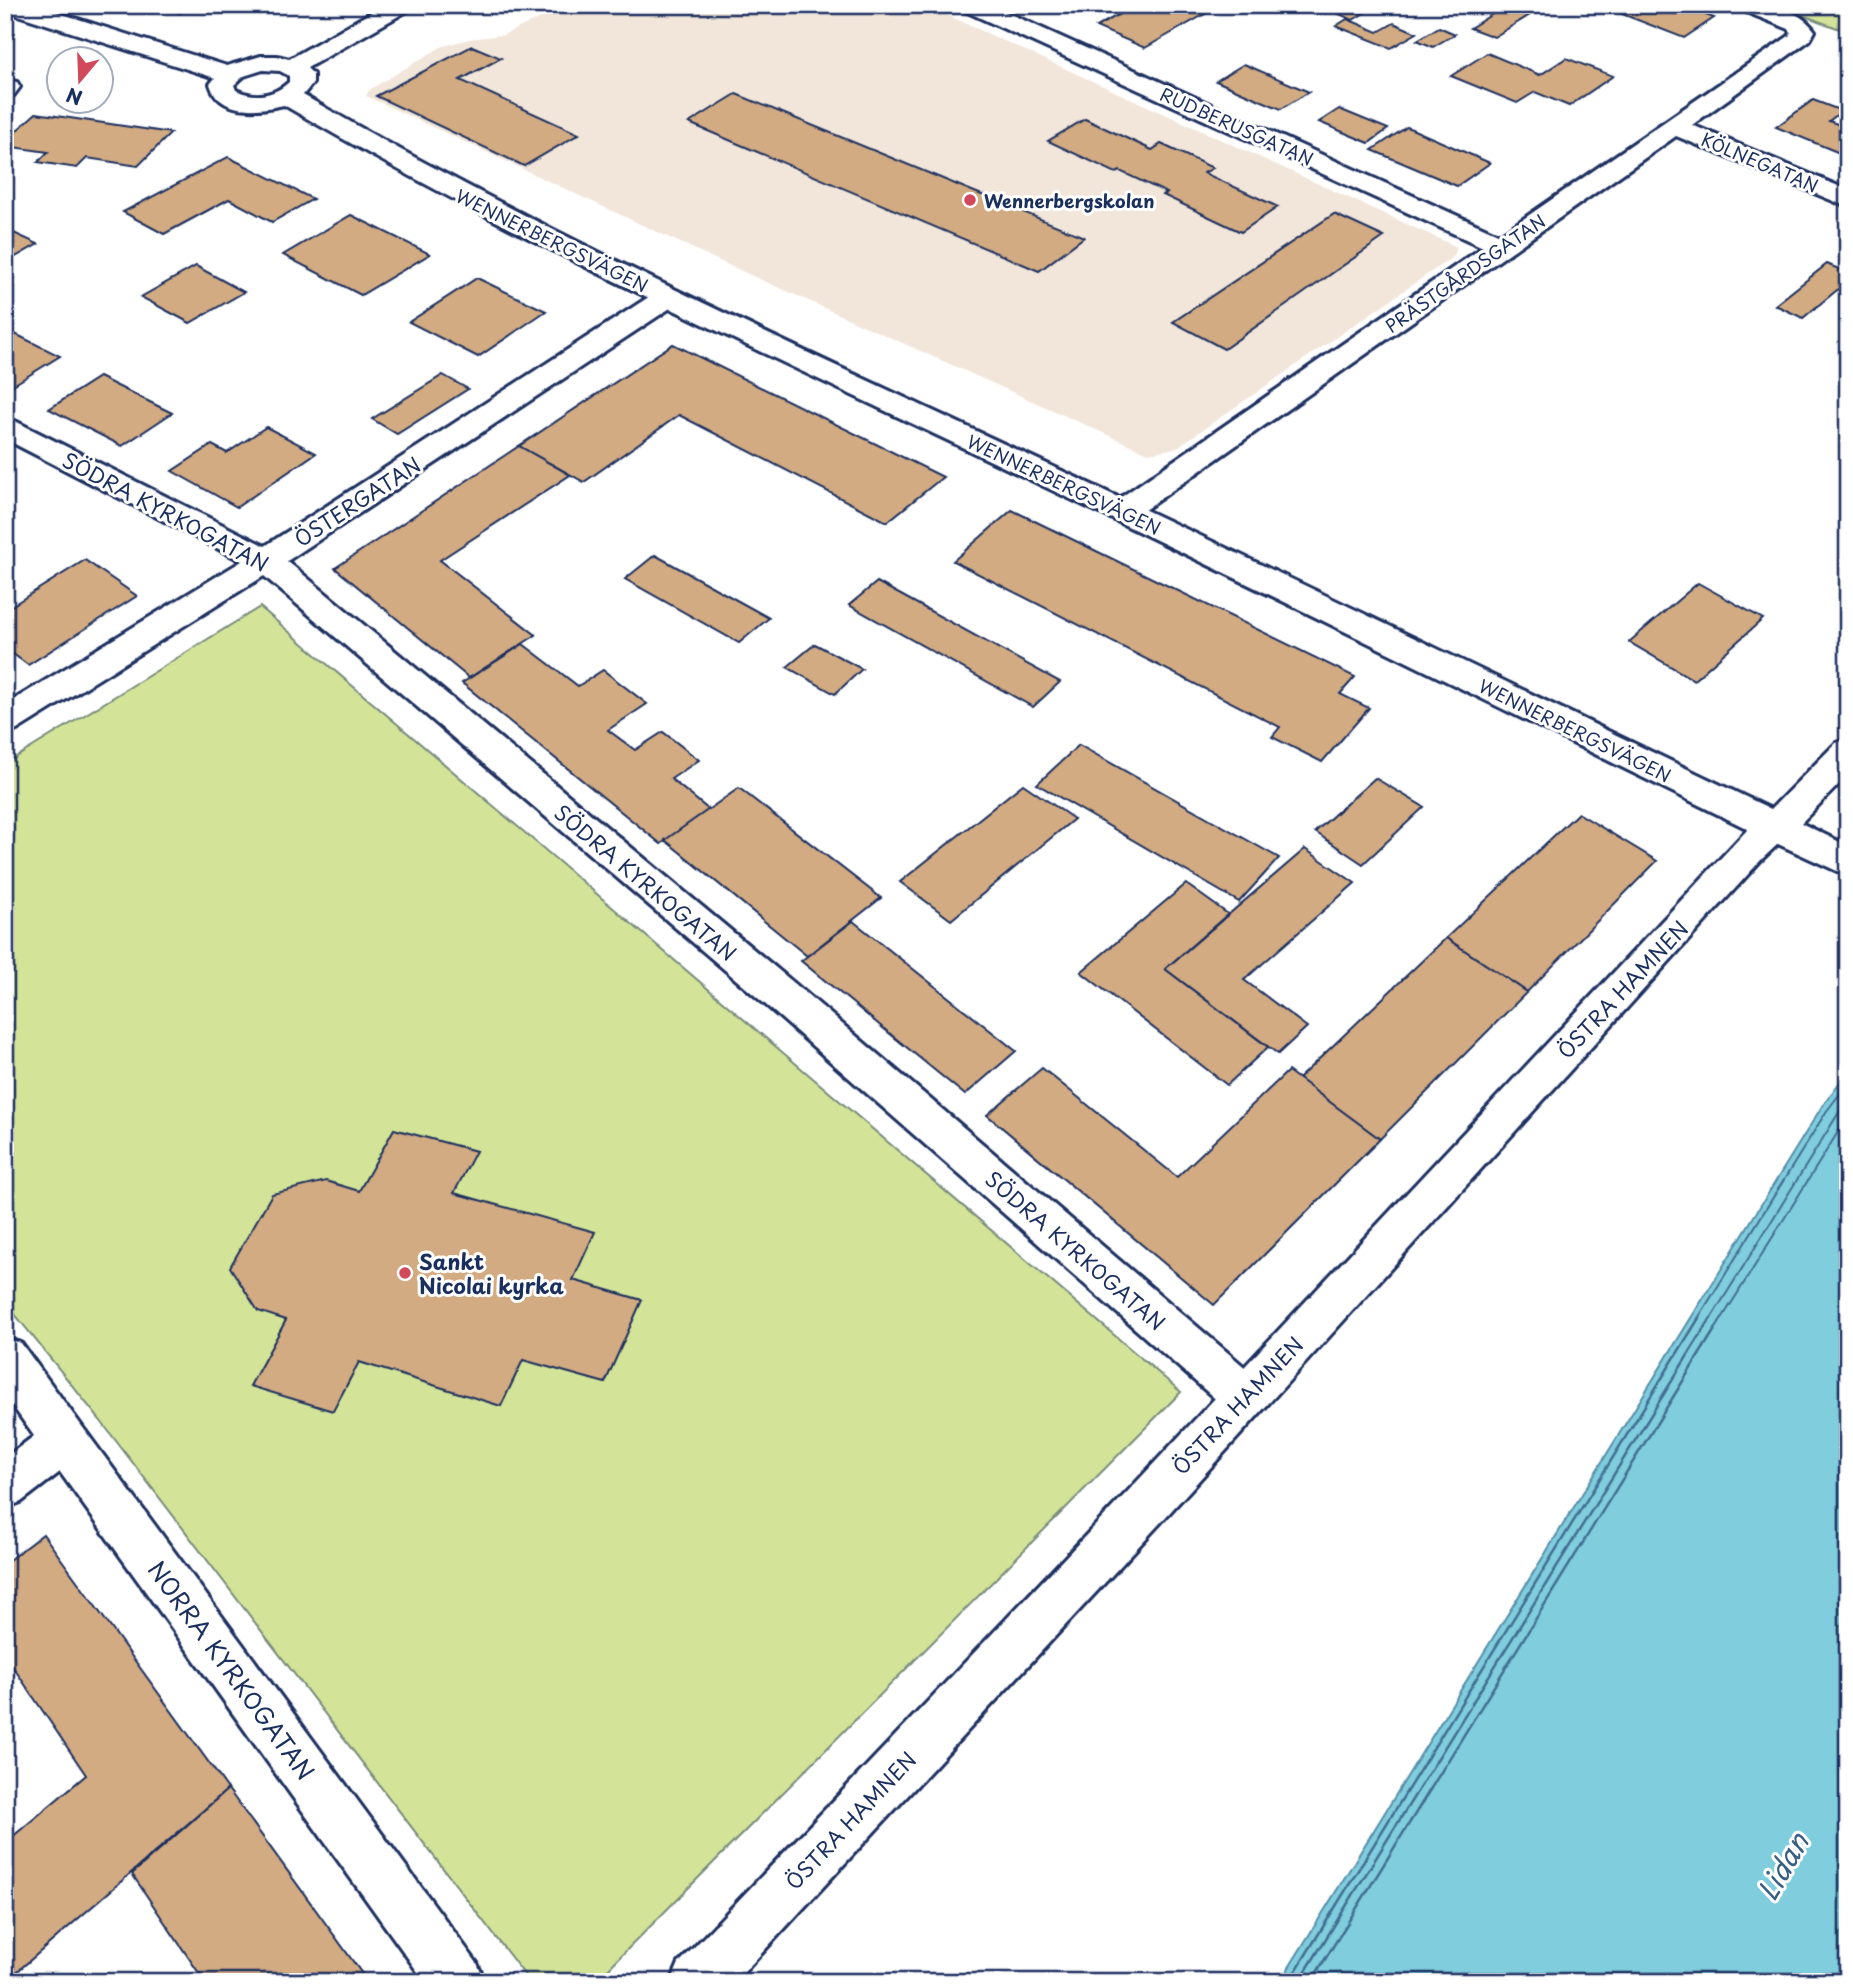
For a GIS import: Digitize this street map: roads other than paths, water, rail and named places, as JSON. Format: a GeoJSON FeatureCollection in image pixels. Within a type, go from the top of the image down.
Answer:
{"type":"FeatureCollection","features":[{"type":"Feature","properties":{"kind":"street"},"geometry":{"type":"LineString","coordinates":[[10,5],[230,75]]}},
{"type":"Feature","properties":{"kind":"street"},"geometry":{"type":"LineString","coordinates":[[289,81],[278,63],[261,63],[230,75],[225,79],[223,89],[225,94],[237,100],[256,102],[289,81],[401,5]]}},
{"type":"Feature","properties":{"kind":"street","name":"RUDBERUSGATAN"},"geometry":{"type":"LineString","coordinates":[[971,5],[1504,247]]}},
{"type":"Feature","properties":{"kind":"street","name":"PRÄSTGÅRDSGATAN"},"geometry":{"type":"LineString","coordinates":[[1122,511],[1798,40],[1803,31],[1797,24],[1749,5]]}},
{"type":"Feature","properties":{"kind":"street","name":"WENNERBERGSVÄGEN"},"geometry":{"type":"LineString","coordinates":[[289,81],[435,183],[1848,862]]}},
{"type":"Feature","properties":{"kind":"street","name":"KÖLNEGATAN"},"geometry":{"type":"LineString","coordinates":[[1673,126],[1848,199]]}},
{"type":"Feature","properties":{"kind":"street","name":"ÖSTERGATAN"},"geometry":{"type":"LineString","coordinates":[[5,721],[266,560],[668,297]]}},
{"type":"Feature","properties":{"kind":"street","name":"SÖDRA KYRKOGATAN"},"geometry":{"type":"LineString","coordinates":[[5,427],[266,560],[780,995],[1245,1396]]}},
{"type":"Feature","properties":{"kind":"street","name":"ÖSTRA HAMNEN"},"geometry":{"type":"LineString","coordinates":[[698,1982],[1245,1396],[1748,850],[1806,798],[1848,751]]}},
{"type":"Feature","properties":{"kind":"street","name":"NORRA KYRKOGATAN"},"geometry":{"type":"LineString","coordinates":[[5,1358],[458,1982]]}},
{"type":"Feature","properties":{"kind":"street"},"geometry":{"type":"LineString","coordinates":[[5,1486],[65,1440]]}},
{"type":"Feature","properties":{"kind":"water","name":"Lidan"},"geometry":{"type":"Polygon","coordinates":[[[1848,1071],[1848,1982],[1280,1982],[1821,1108],[1848,1071]]]}},
{"type":"Feature","properties":{"kind":"place","name":"Wennerbergskolan"},"geometry":{"type":"Point","coordinates":[970,200]}},
{"type":"Feature","properties":{"kind":"place","name":"Sankt Nicolai kyrka"},"geometry":{"type":"Point","coordinates":[405,1273]}}]}
